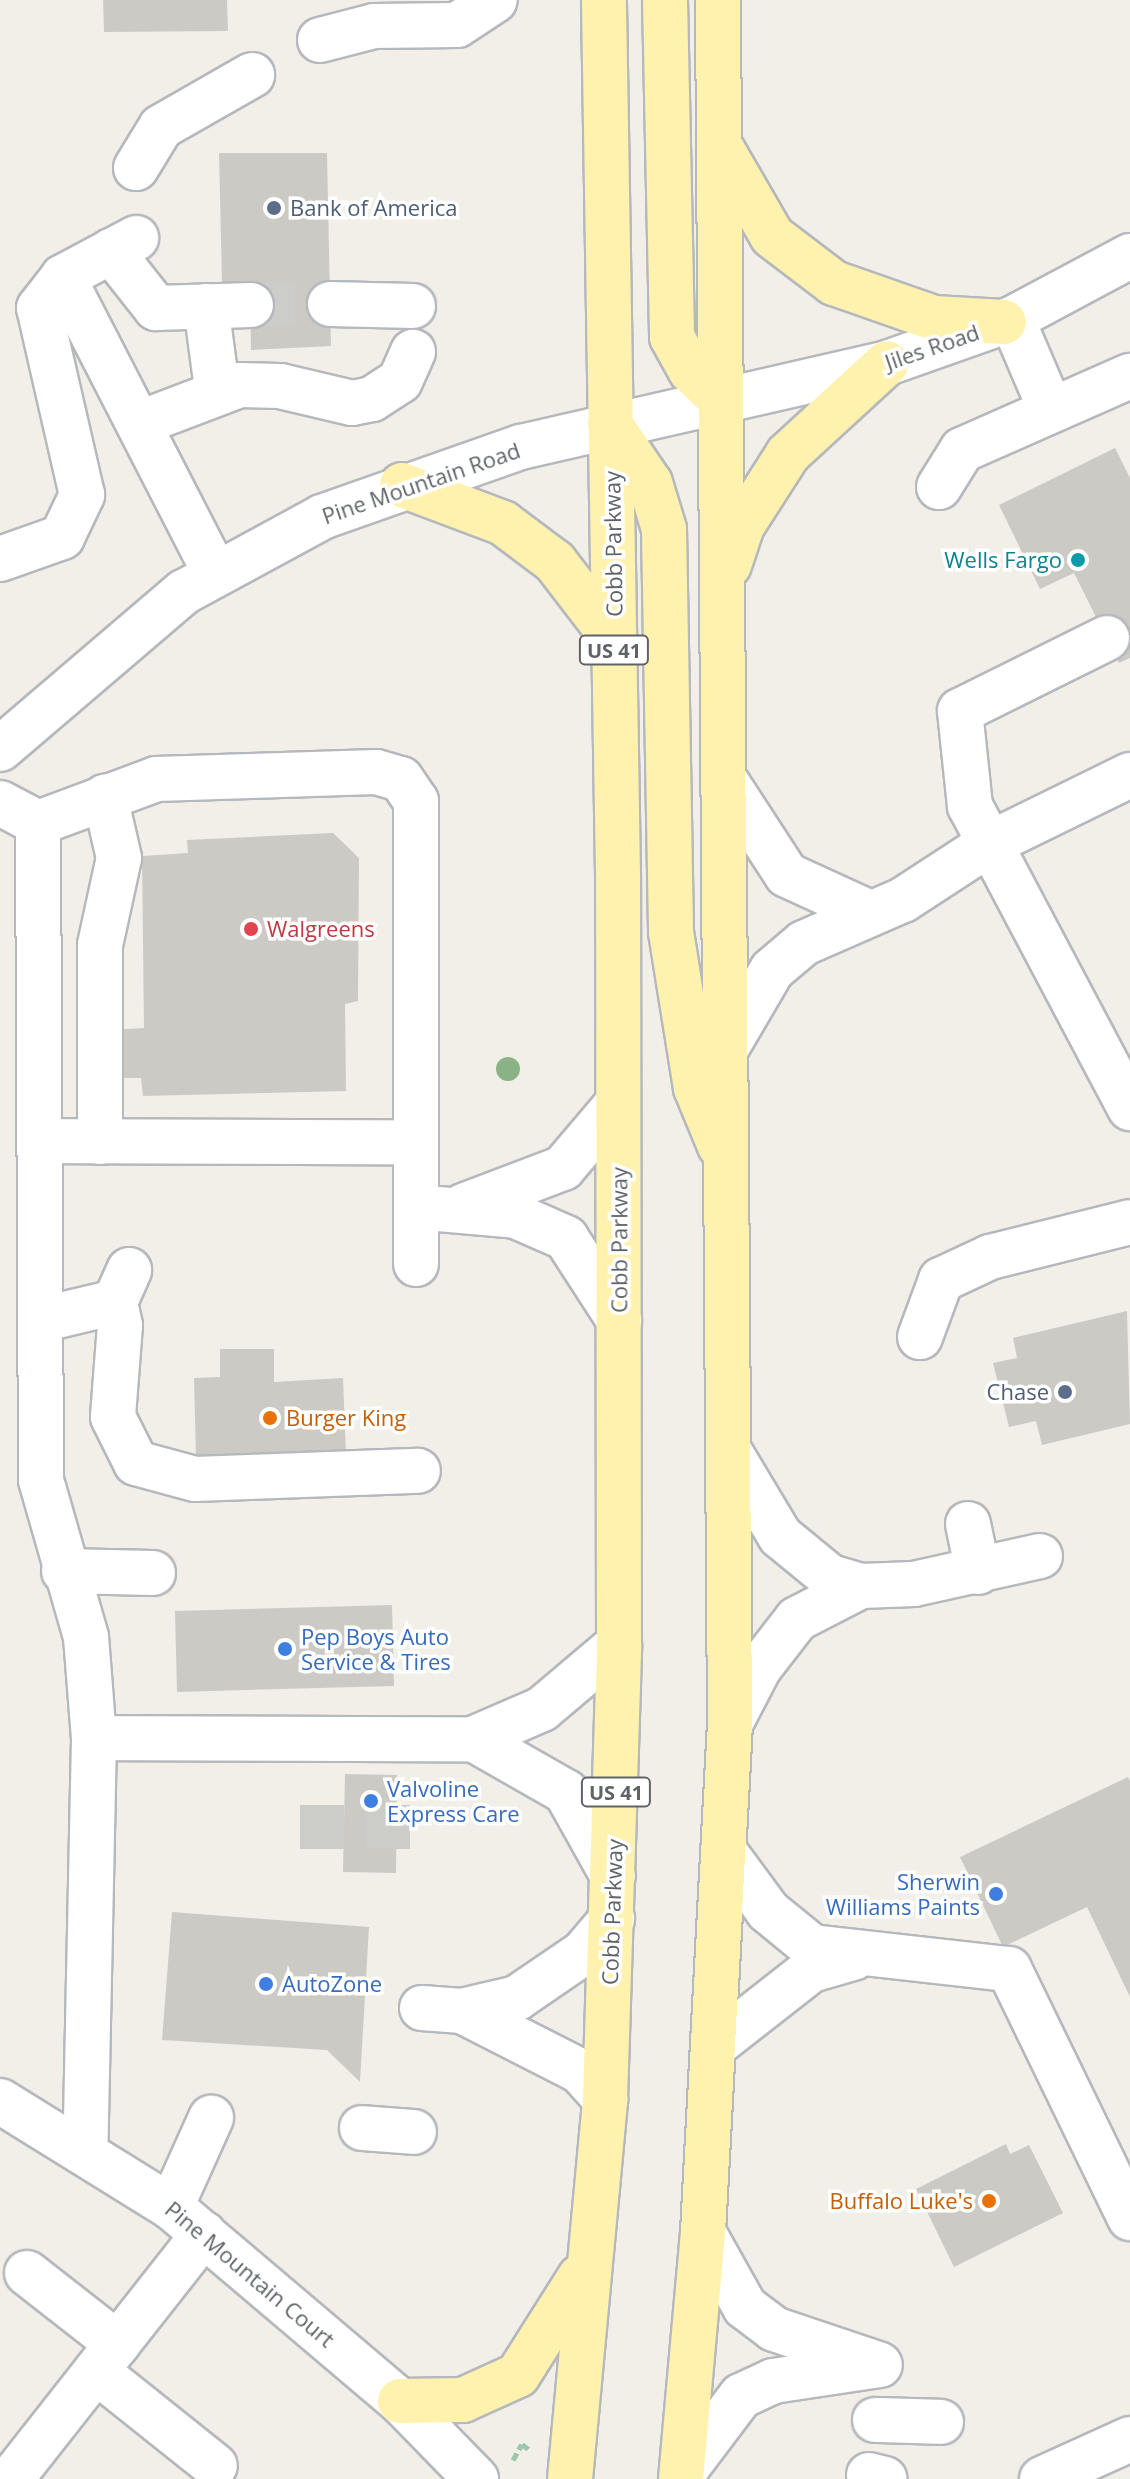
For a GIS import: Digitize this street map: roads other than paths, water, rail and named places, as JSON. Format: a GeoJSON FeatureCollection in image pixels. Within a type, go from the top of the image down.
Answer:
{"type":"FeatureCollection","features":[{"type":"Feature","properties":{"kind":"main road","name":"Cobb Parkway"},"geometry":{"type":"LineString","coordinates":[[570,2479],[587,2265],[605,2099],[619,1644],[614,639],[604,0]]}},
{"type":"Feature","properties":{"kind":"main road"},"geometry":{"type":"LineString","coordinates":[[665,0],[669,311],[680,354],[721,400]]}},
{"type":"Feature","properties":{"kind":"main road"},"geometry":{"type":"LineString","coordinates":[[682,2477],[703,2232],[730,1724],[731,1454],[718,0]]}},
{"type":"Feature","properties":{"kind":"main road"},"geometry":{"type":"LineString","coordinates":[[718,140],[748,201],[800,262],[899,310],[1008,320]]}},
{"type":"Feature","properties":{"kind":"main road"},"geometry":{"type":"LineString","coordinates":[[722,599],[742,526],[764,488],[817,423],[887,363]]}},
{"type":"Feature","properties":{"kind":"main road"},"geometry":{"type":"LineString","coordinates":[[610,424],[638,458],[664,529],[671,932],[696,1088],[728,1162]]}},
{"type":"Feature","properties":{"kind":"main road"},"geometry":{"type":"LineString","coordinates":[[402,485],[474,508],[513,530],[555,562],[614,639]]}},
{"type":"Feature","properties":{"kind":"main road"},"geometry":{"type":"LineString","coordinates":[[400,2401],[463,2400],[518,2375],[587,2265]]}},
{"type":"Feature","properties":{"kind":"street"},"geometry":{"type":"LineString","coordinates":[[320,40],[413,14],[457,25],[495,0]]}},
{"type":"Feature","properties":{"kind":"street"},"geometry":{"type":"LineString","coordinates":[[136,168],[161,127],[252,75]]}},
{"type":"Feature","properties":{"kind":"street"},"geometry":{"type":"LineString","coordinates":[[0,559],[62,537],[82,495],[39,308],[63,277],[124,244],[156,308],[251,305]]}},
{"type":"Feature","properties":{"kind":"street","name":"Jiles Road"},"geometry":{"type":"LineString","coordinates":[[721,400],[887,363],[1008,320],[1130,256]]}},
{"type":"Feature","properties":{"kind":"street"},"geometry":{"type":"LineString","coordinates":[[63,277],[215,573]]}},
{"type":"Feature","properties":{"kind":"street"},"geometry":{"type":"LineString","coordinates":[[330,304],[413,306]]}},
{"type":"Feature","properties":{"kind":"street"},"geometry":{"type":"LineString","coordinates":[[206,306],[217,388]]}},
{"type":"Feature","properties":{"kind":"street"},"geometry":{"type":"LineString","coordinates":[[1008,320],[1050,408]]}},
{"type":"Feature","properties":{"kind":"street"},"geometry":{"type":"LineString","coordinates":[[140,423],[217,388],[260,384],[343,402],[372,399],[400,381],[413,352]]}},
{"type":"Feature","properties":{"kind":"street"},"geometry":{"type":"LineString","coordinates":[[939,487],[962,450],[1050,408],[1130,376]]}},
{"type":"Feature","properties":{"kind":"street","name":"Pine Mountain Road"},"geometry":{"type":"LineString","coordinates":[[0,749],[215,573],[402,485],[610,424],[721,400]]}},
{"type":"Feature","properties":{"kind":"street"},"geometry":{"type":"LineString","coordinates":[[1107,638],[960,711],[970,806],[1130,1108]]}},
{"type":"Feature","properties":{"kind":"street"},"geometry":{"type":"LineString","coordinates":[[0,803],[38,823],[156,779],[376,772],[401,779],[416,801],[416,1264]]}},
{"type":"Feature","properties":{"kind":"street"},"geometry":{"type":"LineString","coordinates":[[727,1047],[772,970],[804,943],[868,912],[903,900],[989,844],[1130,775]]}},
{"type":"Feature","properties":{"kind":"street"},"geometry":{"type":"LineString","coordinates":[[725,780],[787,875],[868,912]]}},
{"type":"Feature","properties":{"kind":"street"},"geometry":{"type":"LineString","coordinates":[[100,1142],[100,945],[119,858],[105,797]]}},
{"type":"Feature","properties":{"kind":"street"},"geometry":{"type":"LineString","coordinates":[[38,823],[41,1480],[64,1571],[86,1637],[94,1738],[85,2151]]}},
{"type":"Feature","properties":{"kind":"street"},"geometry":{"type":"LineString","coordinates":[[461,1206],[563,1168],[618,1103]]}},
{"type":"Feature","properties":{"kind":"street"},"geometry":{"type":"LineString","coordinates":[[39,1141],[415,1142]]}},
{"type":"Feature","properties":{"kind":"street"},"geometry":{"type":"LineString","coordinates":[[416,1207],[461,1206],[516,1216],[566,1238],[619,1320]]}},
{"type":"Feature","properties":{"kind":"street"},"geometry":{"type":"LineString","coordinates":[[920,1337],[941,1280],[990,1257],[1130,1222]]}},
{"type":"Feature","properties":{"kind":"street"},"geometry":{"type":"LineString","coordinates":[[40,1320],[122,1286],[113,1417],[136,1463],[195,1479],[418,1471]]}},
{"type":"Feature","properties":{"kind":"street"},"geometry":{"type":"LineString","coordinates":[[731,1454],[801,1559],[861,1586]]}},
{"type":"Feature","properties":{"kind":"street"},"geometry":{"type":"LineString","coordinates":[[968,1524],[978,1572]]}},
{"type":"Feature","properties":{"kind":"street"},"geometry":{"type":"LineString","coordinates":[[730,1724],[759,1668],[797,1619],[861,1586],[978,1572],[1040,1556]]}},
{"type":"Feature","properties":{"kind":"street"},"geometry":{"type":"LineString","coordinates":[[64,1571],[153,1573]]}},
{"type":"Feature","properties":{"kind":"street"},"geometry":{"type":"LineString","coordinates":[[94,1738],[473,1739],[542,1709],[619,1644]]}},
{"type":"Feature","properties":{"kind":"street"},"geometry":{"type":"LineString","coordinates":[[473,1739],[566,1792],[613,1876]]}},
{"type":"Feature","properties":{"kind":"street"},"geometry":{"type":"LineString","coordinates":[[724,1851],[779,1920],[812,1947],[853,1958],[1009,1969],[1130,2218]]}},
{"type":"Feature","properties":{"kind":"street"},"geometry":{"type":"LineString","coordinates":[[605,2099],[580,2071],[442,2010],[517,1998],[583,1953],[612,1919]]}},
{"type":"Feature","properties":{"kind":"street"},"geometry":{"type":"LineString","coordinates":[[714,2046],[811,1970],[853,1958]]}},
{"type":"Feature","properties":{"kind":"street","name":"Pine Mountain Court"},"geometry":{"type":"LineString","coordinates":[[0,2101],[85,2151],[187,2220],[400,2401],[476,2479]]}},
{"type":"Feature","properties":{"kind":"street"},"geometry":{"type":"LineString","coordinates":[[11,2479],[107,2357],[187,2220],[211,2118]]}},
{"type":"Feature","properties":{"kind":"street"},"geometry":{"type":"LineString","coordinates":[[362,2128],[414,2132]]}},
{"type":"Feature","properties":{"kind":"street"},"geometry":{"type":"LineString","coordinates":[[682,2477],[741,2396],[773,2381],[880,2365],[765,2322],[724,2279],[703,2232]]}},
{"type":"Feature","properties":{"kind":"street"},"geometry":{"type":"LineString","coordinates":[[27,2273],[215,2466]]}},
{"type":"Feature","properties":{"kind":"street"},"geometry":{"type":"LineString","coordinates":[[875,2420],[941,2422]]}},
{"type":"Feature","properties":{"kind":"street"},"geometry":{"type":"LineString","coordinates":[[1042,2479],[1130,2439]]}},
{"type":"Feature","properties":{"kind":"tunnel"},"geometry":{"type":"LineString","coordinates":[[251,305],[330,304]]}},
{"type":"Feature","properties":{"kind":"tunnel"},"geometry":{"type":"LineString","coordinates":[[300,1827],[419,1827]]}},
{"type":"Feature","properties":{"kind":"place","name":"Bank of America"},"geometry":{"type":"Point","coordinates":[274,208]}},
{"type":"Feature","properties":{"kind":"place","name":"Wells Fargo"},"geometry":{"type":"Point","coordinates":[1078,560]}},
{"type":"Feature","properties":{"kind":"place","name":"Walgreens"},"geometry":{"type":"Point","coordinates":[251,929]}},
{"type":"Feature","properties":{"kind":"place","name":"Chase"},"geometry":{"type":"Point","coordinates":[1065,1392]}},
{"type":"Feature","properties":{"kind":"place","name":"Burger King"},"geometry":{"type":"Point","coordinates":[270,1418]}},
{"type":"Feature","properties":{"kind":"place","name":"Pep Boys Auto Service & Tires"},"geometry":{"type":"Point","coordinates":[285,1649]}},
{"type":"Feature","properties":{"kind":"place","name":"Valvoline Express Care"},"geometry":{"type":"Point","coordinates":[371,1801]}},
{"type":"Feature","properties":{"kind":"place","name":"Sherwin Williams Paints"},"geometry":{"type":"Point","coordinates":[996,1894]}},
{"type":"Feature","properties":{"kind":"place","name":"AutoZone"},"geometry":{"type":"Point","coordinates":[266,1984]}},
{"type":"Feature","properties":{"kind":"place","name":"Buffalo Luke's"},"geometry":{"type":"Point","coordinates":[989,2201]}}]}
